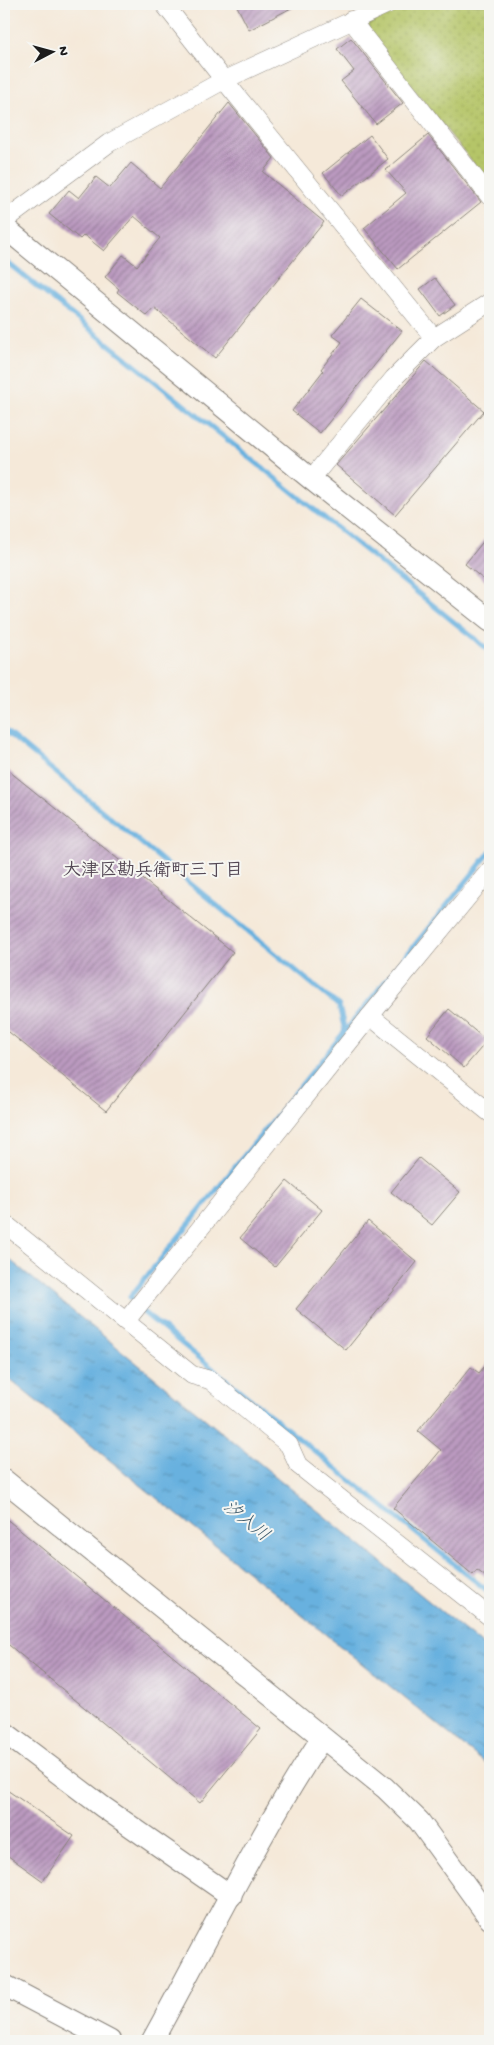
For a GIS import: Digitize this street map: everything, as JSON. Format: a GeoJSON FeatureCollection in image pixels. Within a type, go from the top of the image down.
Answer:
{"type":"FeatureCollection","features":[{"type":"Feature","properties":{"kind":"street"},"geometry":{"type":"LineString","coordinates":[[164,4],[434,338]]}},
{"type":"Feature","properties":{"kind":"street"},"geometry":{"type":"LineString","coordinates":[[4,221],[109,143],[224,80],[388,4]]}},
{"type":"Feature","properties":{"kind":"street"},"geometry":{"type":"LineString","coordinates":[[351,20],[490,197]]}},
{"type":"Feature","properties":{"kind":"street"},"geometry":{"type":"LineString","coordinates":[[4,227],[311,479],[490,622]]}},
{"type":"Feature","properties":{"kind":"street"},"geometry":{"type":"LineString","coordinates":[[311,479],[394,378],[434,338],[490,302]]}},
{"type":"Feature","properties":{"kind":"street"},"geometry":{"type":"LineString","coordinates":[[126,1321],[370,1016],[490,870]]}},
{"type":"Feature","properties":{"kind":"street"},"geometry":{"type":"LineString","coordinates":[[370,1016],[490,1113]]}},
{"type":"Feature","properties":{"kind":"street"},"geometry":{"type":"LineString","coordinates":[[4,1223],[192,1375],[210,1380],[289,1445],[298,1464],[490,1617]]}},
{"type":"Feature","properties":{"kind":"street"},"geometry":{"type":"LineString","coordinates":[[4,1480],[385,1788],[420,1821],[490,1919]]}},
{"type":"Feature","properties":{"kind":"street"},"geometry":{"type":"LineString","coordinates":[[4,1732],[103,1807],[230,1896]]}},
{"type":"Feature","properties":{"kind":"street"},"geometry":{"type":"LineString","coordinates":[[152,2041],[300,1771],[322,1738]]}},
{"type":"Feature","properties":{"kind":"street"},"geometry":{"type":"LineString","coordinates":[[4,1985],[110,2041]]}},
{"type":"Feature","properties":{"kind":"green space"},"geometry":{"type":"Polygon","coordinates":[[[412,4],[490,4],[490,184],[368,33],[369,24],[412,4]]]}},
{"type":"Feature","properties":{"kind":"water","name":"汐入川"},"geometry":{"type":"Polygon","coordinates":[[[4,1255],[490,1651],[490,1767],[4,1375],[4,1255]]]}},
{"type":"Feature","properties":{"kind":"building"},"geometry":{"type":"Polygon","coordinates":[[[236,4],[299,4],[249,30],[236,4]]]}},
{"type":"Feature","properties":{"kind":"building"},"geometry":{"type":"Polygon","coordinates":[[[351,38],[403,103],[376,124],[341,81],[354,71],[337,49],[351,38]]]}},
{"type":"Feature","properties":{"kind":"building"},"geometry":{"type":"Polygon","coordinates":[[[229,103],[274,158],[263,172],[324,222],[215,358],[154,308],[147,316],[117,292],[119,289],[105,277],[123,255],[137,266],[160,238],[134,216],[104,251],[84,235],[80,239],[49,214],[69,190],[79,198],[96,177],[110,188],[131,163],[160,188],[229,103]]]}},
{"type":"Feature","properties":{"kind":"building"},"geometry":{"type":"Polygon","coordinates":[[[370,135],[388,159],[342,196],[323,173],[370,135]]]}},
{"type":"Feature","properties":{"kind":"building"},"geometry":{"type":"Polygon","coordinates":[[[428,135],[481,202],[398,269],[364,228],[406,193],[386,170],[428,135]]]}},
{"type":"Feature","properties":{"kind":"building"},"geometry":{"type":"Polygon","coordinates":[[[435,278],[455,305],[440,316],[420,289],[435,278]]]}},
{"type":"Feature","properties":{"kind":"building"},"geometry":{"type":"Polygon","coordinates":[[[361,299],[402,331],[320,433],[292,411],[323,371],[321,369],[342,342],[332,335],[361,299]]]}},
{"type":"Feature","properties":{"kind":"building"},"geometry":{"type":"Polygon","coordinates":[[[426,361],[484,411],[395,515],[336,465],[426,361]]]}},
{"type":"Feature","properties":{"kind":"building"},"geometry":{"type":"Polygon","coordinates":[[[490,533],[490,585],[465,564],[490,533]]]}},
{"type":"Feature","properties":{"kind":"building"},"geometry":{"type":"Polygon","coordinates":[[[4,767],[233,952],[106,1111],[4,1028],[4,767]]]}},
{"type":"Feature","properties":{"kind":"building"},"geometry":{"type":"Polygon","coordinates":[[[449,1009],[487,1041],[464,1068],[427,1036],[449,1009]]]}},
{"type":"Feature","properties":{"kind":"building"},"geometry":{"type":"Polygon","coordinates":[[[419,1158],[460,1192],[432,1225],[391,1192],[419,1158]]]}},
{"type":"Feature","properties":{"kind":"building"},"geometry":{"type":"Polygon","coordinates":[[[287,1181],[322,1210],[275,1267],[240,1238],[287,1181]]]}},
{"type":"Feature","properties":{"kind":"building"},"geometry":{"type":"Polygon","coordinates":[[[368,1221],[417,1262],[346,1350],[296,1309],[368,1221]]]}},
{"type":"Feature","properties":{"kind":"building"},"geometry":{"type":"Polygon","coordinates":[[[490,1360],[490,1580],[477,1570],[473,1575],[393,1508],[441,1450],[418,1431],[471,1367],[479,1373],[490,1360]]]}},
{"type":"Feature","properties":{"kind":"building"},"geometry":{"type":"Polygon","coordinates":[[[4,1517],[261,1729],[200,1803],[4,1641],[4,1517]]]}},
{"type":"Feature","properties":{"kind":"building"},"geometry":{"type":"Polygon","coordinates":[[[4,1788],[74,1836],[43,1881],[4,1853],[4,1788]]]}},
{"type":"Feature","properties":{"kind":"waterway"},"geometry":{"type":"LineString","coordinates":[[4,260],[490,651]]}},
{"type":"Feature","properties":{"kind":"waterway"},"geometry":{"type":"LineString","coordinates":[[4,730],[339,1006],[345,1031],[130,1297],[144,1313],[490,1593]]}},
{"type":"Feature","properties":{"kind":"waterway"},"geometry":{"type":"LineString","coordinates":[[345,1031],[490,852]]}},
{"type":"Feature","properties":{"kind":"district","name":"大津区勘兵衛町三丁目"},"geometry":{"type":"Point","coordinates":[153,869]}}]}
